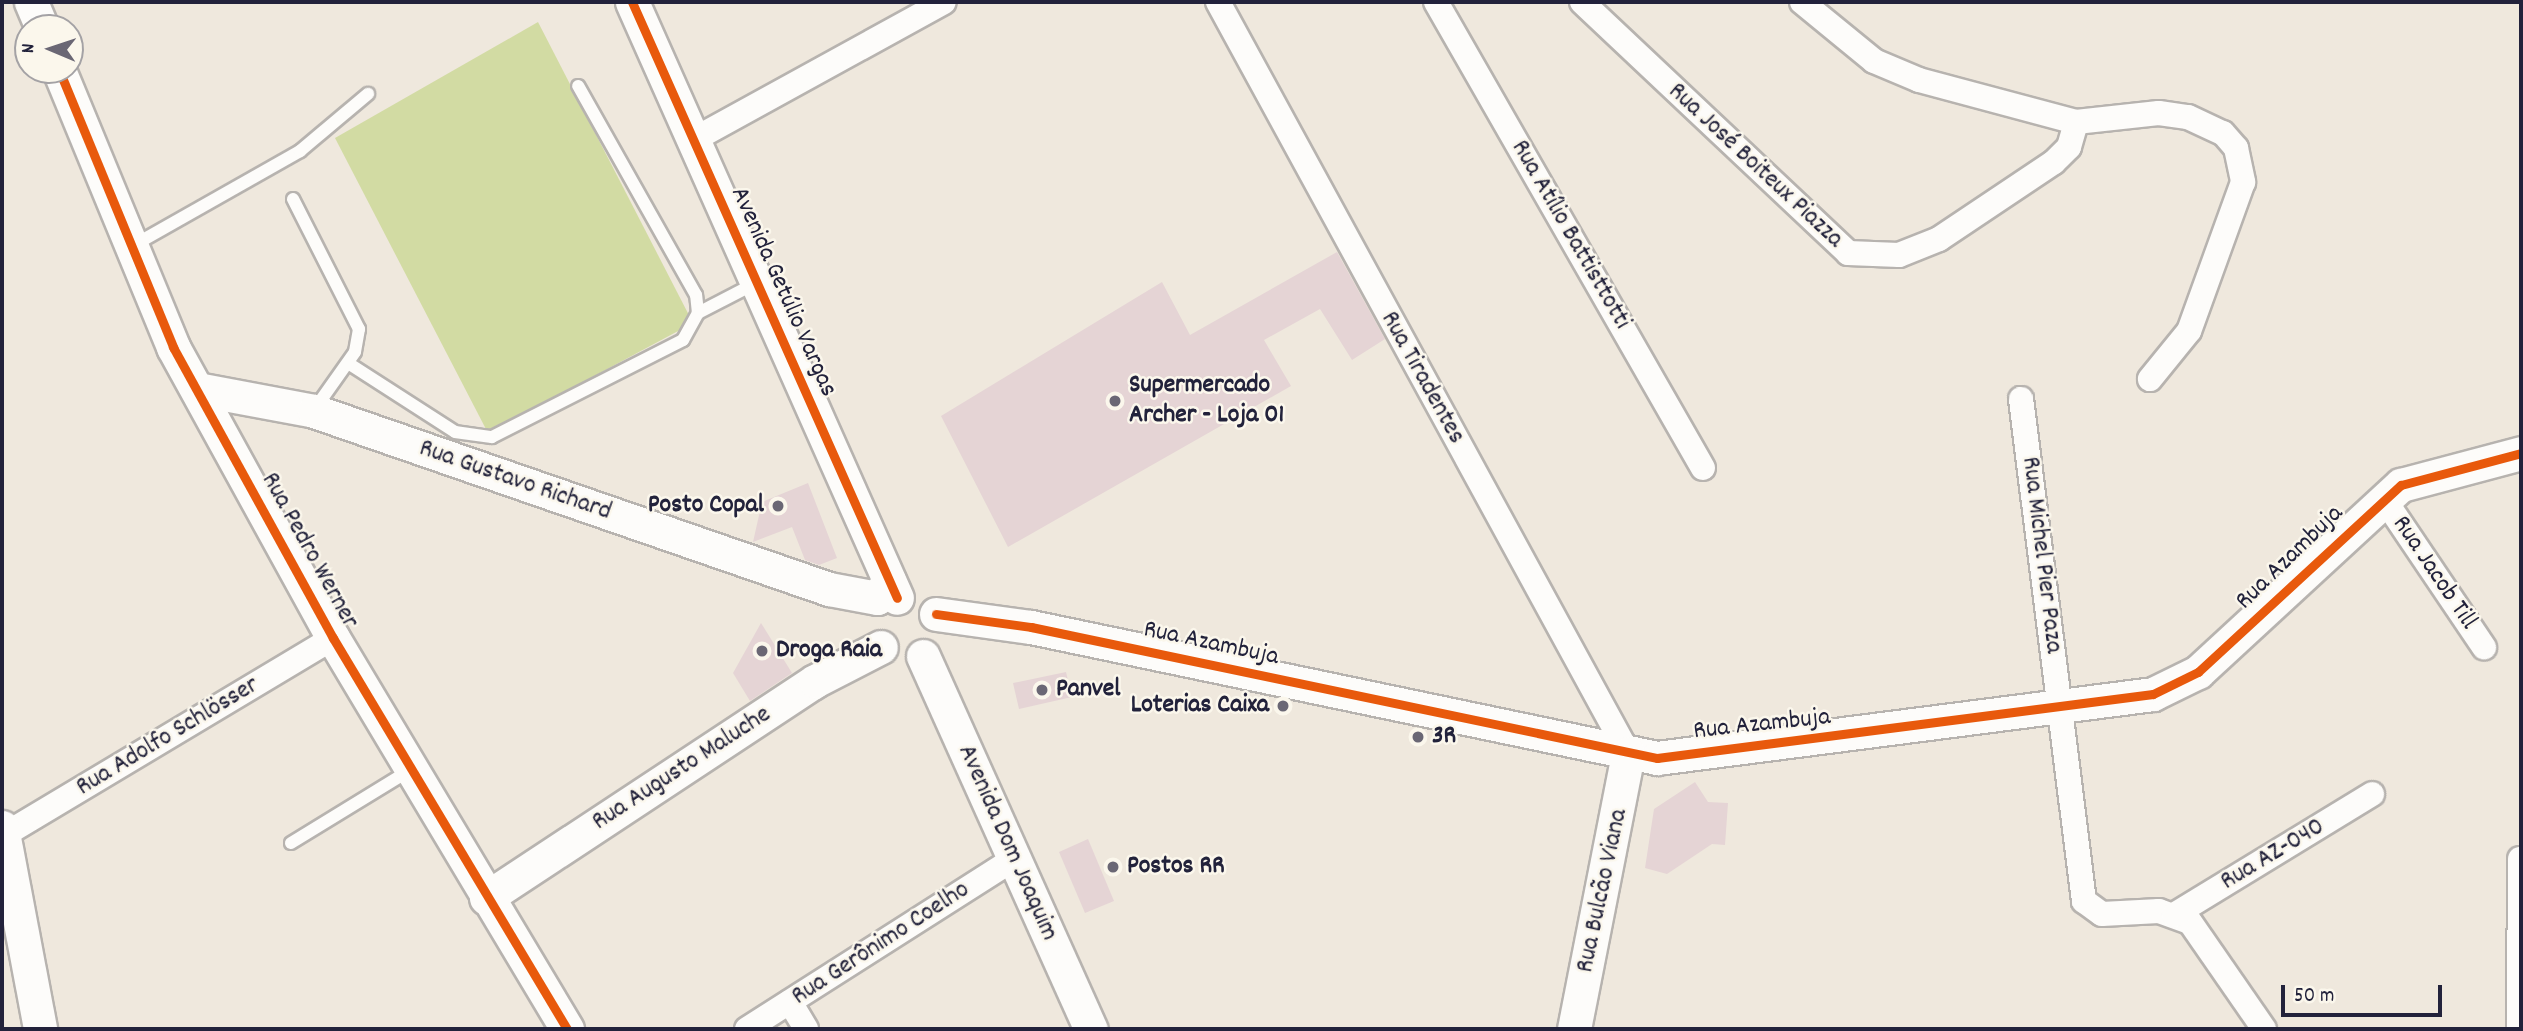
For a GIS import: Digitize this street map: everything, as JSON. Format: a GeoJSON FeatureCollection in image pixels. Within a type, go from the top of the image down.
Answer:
{"type":"FeatureCollection","features":[{"type":"Feature","properties":{"kind":"main road","name":"Avenida Getúlio Vargas"},"geometry":{"type":"LineString","coordinates":[[632,2],[756,283],[886,611]]}},
{"type":"Feature","properties":{"kind":"main road","name":"Rua Pedro Werner"},"geometry":{"type":"LineString","coordinates":[[65,84],[130,247],[197,389],[333,638],[486,898],[567,1029]]}},
{"type":"Feature","properties":{"kind":"main road","name":"Rua Gustavo Richard"},"geometry":{"type":"LineString","coordinates":[[197,389],[314,411],[829,589],[877,598],[886,611]]}},
{"type":"Feature","properties":{"kind":"main road","name":"Rua Azambuja"},"geometry":{"type":"LineString","coordinates":[[936,614],[1031,627],[1657,758],[2060,710],[2152,694],[2198,672],[2384,499],[2426,475],[2521,453]]}},
{"type":"Feature","properties":{"kind":"main road"},"geometry":{"type":"LineString","coordinates":[[915,597],[936,614],[937,638],[923,656],[900,660],[886,611],[915,597]]}},
{"type":"Feature","properties":{"kind":"main road","name":"Rua Augusto Maluche"},"geometry":{"type":"LineString","coordinates":[[486,898],[815,681],[886,611]]}},
{"type":"Feature","properties":{"kind":"main road","name":"Avenida Dom Joaquim"},"geometry":{"type":"LineString","coordinates":[[923,656],[1091,1029]]}},
{"type":"Feature","properties":{"kind":"main road","name":"Rua Bulcão Viana"},"geometry":{"type":"LineString","coordinates":[[1574,1029],[1628,753]]}},
{"type":"Feature","properties":{"kind":"main road"},"geometry":{"type":"LineString","coordinates":[[3,831],[40,1029]]}},
{"type":"Feature","properties":{"kind":"street"},"geometry":{"type":"LineString","coordinates":[[693,140],[944,2]]}},
{"type":"Feature","properties":{"kind":"street","name":"Rua Tiradentes"},"geometry":{"type":"LineString","coordinates":[[1217,2],[1628,753]]}},
{"type":"Feature","properties":{"kind":"street","name":"Rua Atílio Battisttotti"},"geometry":{"type":"LineString","coordinates":[[1436,2],[1703,468]]}},
{"type":"Feature","properties":{"kind":"street","name":"Rua José Boiteux Piazza"},"geometry":{"type":"LineString","coordinates":[[1582,2],[1848,253],[1899,255],[1939,239],[2053,162],[2069,147],[2076,122]]}},
{"type":"Feature","properties":{"kind":"street"},"geometry":{"type":"LineString","coordinates":[[1811,6],[1874,61],[1919,80],[2076,122],[2159,113],[2188,117],[2223,133],[2242,165],[2244,182],[2189,331],[2150,379]]}},
{"type":"Feature","properties":{"kind":"street","name":"Rua Michel Pier Paza"},"geometry":{"type":"LineString","coordinates":[[2021,399],[2084,901],[2102,914],[2174,915]]}},
{"type":"Feature","properties":{"kind":"street","name":"Rua Jacob Till"},"geometry":{"type":"LineString","coordinates":[[2384,499],[2484,648]]}},
{"type":"Feature","properties":{"kind":"street","name":"Rua Adolfo Schlösser"},"geometry":{"type":"LineString","coordinates":[[3,831],[333,638]]}},
{"type":"Feature","properties":{"kind":"street","name":"Rua AZ-040"},"geometry":{"type":"LineString","coordinates":[[2174,915],[2372,794]]}},
{"type":"Feature","properties":{"kind":"street","name":"Rua Gerônimo Coelho"},"geometry":{"type":"LineString","coordinates":[[747,1029],[1014,859]]}},
{"type":"Feature","properties":{"kind":"street"},"geometry":{"type":"LineString","coordinates":[[2519,1029],[2520,859]]}},
{"type":"Feature","properties":{"kind":"street"},"geometry":{"type":"LineString","coordinates":[[2174,915],[2206,939],[2264,1029]]}},
{"type":"Feature","properties":{"kind":"street"},"geometry":{"type":"LineString","coordinates":[[790,1002],[806,1029]]}},
{"type":"Feature","properties":{"kind":"lane"},"geometry":{"type":"LineString","coordinates":[[578,86],[696,295],[698,313]]}},
{"type":"Feature","properties":{"kind":"lane"},"geometry":{"type":"LineString","coordinates":[[130,247],[300,151],[368,94]]}},
{"type":"Feature","properties":{"kind":"lane"},"geometry":{"type":"LineString","coordinates":[[293,199],[359,329],[348,363],[314,411]]}},
{"type":"Feature","properties":{"kind":"lane"},"geometry":{"type":"LineString","coordinates":[[348,363],[455,432],[492,437],[683,340],[698,313],[756,283]]}},
{"type":"Feature","properties":{"kind":"lane"},"geometry":{"type":"LineString","coordinates":[[291,843],[410,769]]}},
{"type":"Feature","properties":{"kind":"green space"},"geometry":{"type":"Polygon","coordinates":[[[538,22],[693,323],[488,433],[335,138],[538,22]]]}},
{"type":"Feature","properties":{"kind":"building","name":"Supermercado Archer - Loja 01"},"geometry":{"type":"Polygon","coordinates":[[[1337,252],[1385,339],[1352,360],[1320,309],[1264,340],[1291,386],[1008,547],[941,416],[1162,282],[1190,335],[1337,252]]]}},
{"type":"Feature","properties":{"kind":"building"},"geometry":{"type":"Polygon","coordinates":[[[808,483],[837,558],[819,565],[805,560],[792,527],[753,542],[762,502],[808,483]]]}},
{"type":"Feature","properties":{"kind":"building","name":"Droga Raia"},"geometry":{"type":"Polygon","coordinates":[[[761,623],[792,673],[750,701],[733,673],[761,623]]]}},
{"type":"Feature","properties":{"kind":"building","name":"Panvel"},"geometry":{"type":"Polygon","coordinates":[[[1066,672],[1072,697],[1019,709],[1013,683],[1066,672]]]}},
{"type":"Feature","properties":{"kind":"building"},"geometry":{"type":"Polygon","coordinates":[[[1695,782],[1708,802],[1728,803],[1725,845],[1712,844],[1667,874],[1645,868],[1654,809],[1695,782]]]}},
{"type":"Feature","properties":{"kind":"building"},"geometry":{"type":"Polygon","coordinates":[[[1088,839],[1114,901],[1085,913],[1059,852],[1088,839]]]}},
{"type":"Feature","properties":{"kind":"cycle path"},"geometry":{"type":"LineString","coordinates":[[632,2],[897,598]]}},
{"type":"Feature","properties":{"kind":"cycle path"},"geometry":{"type":"LineString","coordinates":[[65,84],[173,347],[333,638],[567,1029]]}},
{"type":"Feature","properties":{"kind":"cycle path"},"geometry":{"type":"LineString","coordinates":[[936,614],[1031,627],[1657,758],[2153,694],[2198,672],[2401,485],[2521,453]]}},
{"type":"Feature","properties":{"kind":"place","name":"Supermercado Archer - Loja 01"},"geometry":{"type":"Point","coordinates":[1115,401]}},
{"type":"Feature","properties":{"kind":"place","name":"Posto Copal"},"geometry":{"type":"Point","coordinates":[778,506]}},
{"type":"Feature","properties":{"kind":"place","name":"Droga Raia"},"geometry":{"type":"Point","coordinates":[762,651]}},
{"type":"Feature","properties":{"kind":"place","name":"Panvel"},"geometry":{"type":"Point","coordinates":[1042,690]}},
{"type":"Feature","properties":{"kind":"place","name":"Loterias Caixa"},"geometry":{"type":"Point","coordinates":[1283,706]}},
{"type":"Feature","properties":{"kind":"place","name":"3R"},"geometry":{"type":"Point","coordinates":[1418,737]}},
{"type":"Feature","properties":{"kind":"place","name":"Postos RR"},"geometry":{"type":"Point","coordinates":[1113,867]}}]}
